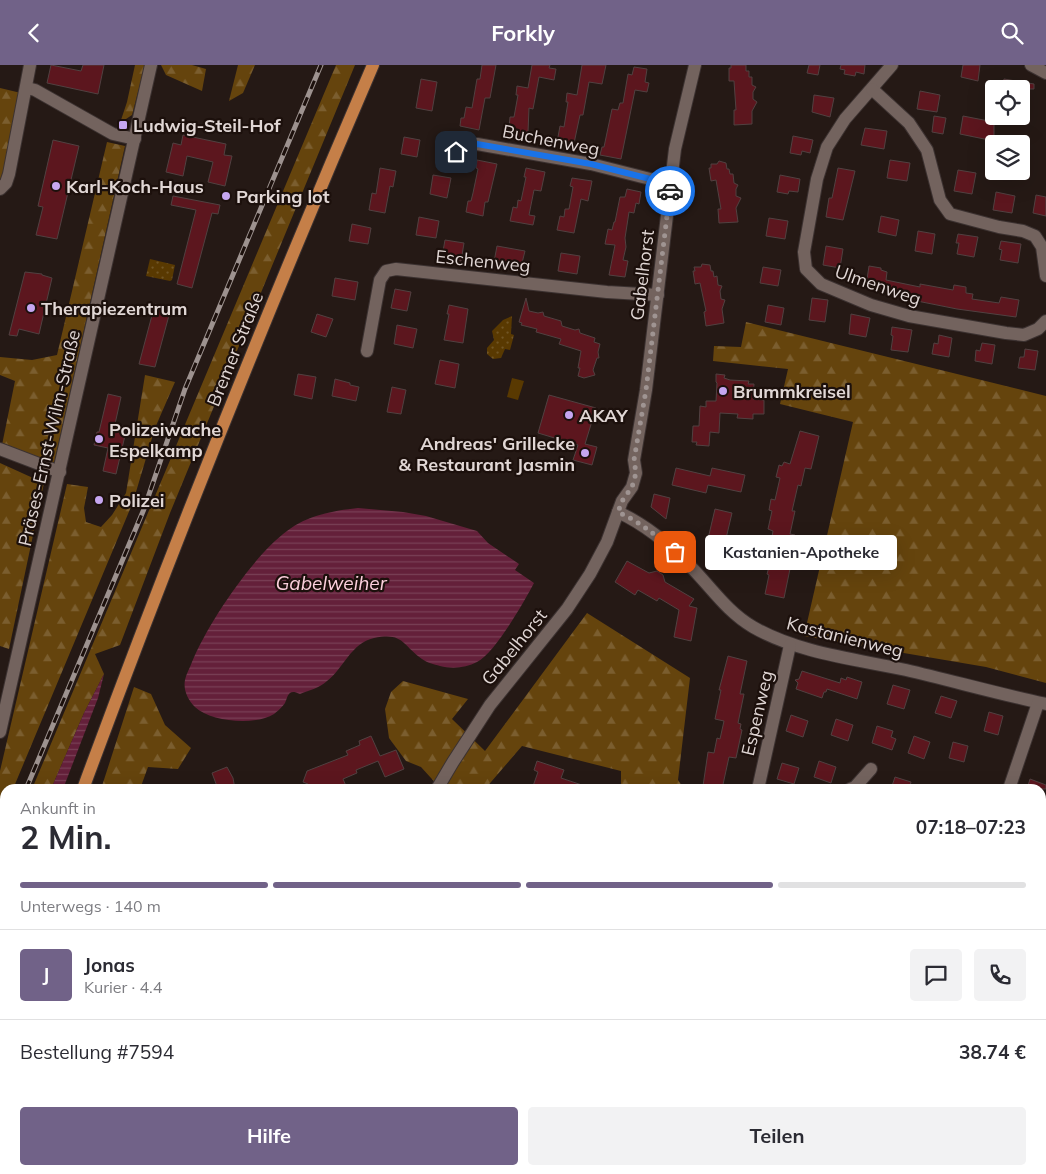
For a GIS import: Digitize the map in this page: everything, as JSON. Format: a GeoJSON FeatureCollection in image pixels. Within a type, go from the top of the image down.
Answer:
{"type":"FeatureCollection","features":[{"type":"Feature","properties":{"kind":"main road","name":"Bremer Straße"},"geometry":{"type":"LineString","coordinates":[[85,784],[144,623],[207,463],[296,245],[373,65]]}},
{"type":"Feature","properties":{"kind":"street"},"geometry":{"type":"LineString","coordinates":[[0,189],[6,183],[10,174],[30,65]]}},
{"type":"Feature","properties":{"kind":"street","name":"Präses-Ernst-Wilm-Straße"},"geometry":{"type":"LineString","coordinates":[[0,732],[6,675],[60,472],[151,65]]}},
{"type":"Feature","properties":{"kind":"street","name":"Gabelhorst"},"geometry":{"type":"LineString","coordinates":[[440,784],[452,761],[490,705],[567,609],[590,575],[607,542],[625,496],[624,485],[634,460],[646,390],[675,149],[695,65]]}},
{"type":"Feature","properties":{"kind":"street","name":"Ulmenweg"},"geometry":{"type":"LineString","coordinates":[[892,65],[844,119],[827,147],[818,179],[804,252],[806,269],[820,284],[871,305],[909,316],[1024,335],[1038,329],[1046,321]]}},
{"type":"Feature","properties":{"kind":"street"},"geometry":{"type":"LineString","coordinates":[[1031,65],[1046,73]]}},
{"type":"Feature","properties":{"kind":"street"},"geometry":{"type":"LineString","coordinates":[[27,88],[35,90],[113,134],[134,139]]}},
{"type":"Feature","properties":{"kind":"street"},"geometry":{"type":"LineString","coordinates":[[872,89],[909,123],[927,150],[940,200],[950,214],[999,227],[1023,231],[1035,236],[1042,247],[1046,275]]}},
{"type":"Feature","properties":{"kind":"street","name":"Buchenweg"},"geometry":{"type":"LineString","coordinates":[[456,152],[462,146],[477,144],[591,164],[670,184]]}},
{"type":"Feature","properties":{"kind":"street","name":"Eschenweg"},"geometry":{"type":"LineString","coordinates":[[368,351],[380,280],[386,271],[396,269],[607,292],[658,295]]}},
{"type":"Feature","properties":{"kind":"street"},"geometry":{"type":"LineString","coordinates":[[0,449],[60,472]]}},
{"type":"Feature","properties":{"kind":"street","name":"Kastanienweg"},"geometry":{"type":"LineString","coordinates":[[618,512],[637,521],[658,537],[690,566],[725,606],[752,627],[790,645],[942,679],[1042,704]]}},
{"type":"Feature","properties":{"kind":"street","name":"Espenweg"},"geometry":{"type":"LineString","coordinates":[[759,784],[790,645]]}},
{"type":"Feature","properties":{"kind":"street"},"geometry":{"type":"LineString","coordinates":[[1012,784],[1042,704]]}},
{"type":"Feature","properties":{"kind":"street"},"geometry":{"type":"LineString","coordinates":[[857,784],[871,769]]}},
{"type":"Feature","properties":{"kind":"shaded area"},"geometry":{"type":"Polygon","coordinates":[[[150,259],[175,265],[172,280],[146,276],[150,259]]]}},
{"type":"Feature","properties":{"kind":"shaded area"},"geometry":{"type":"Polygon","coordinates":[[[512,316],[511,334],[514,335],[510,350],[505,349],[501,358],[493,359],[487,354],[487,348],[494,340],[492,331],[503,320],[512,316]]]}},
{"type":"Feature","properties":{"kind":"shaded area"},"geometry":{"type":"Polygon","coordinates":[[[512,378],[524,381],[518,400],[507,397],[512,378]]]}},
{"type":"Feature","properties":{"kind":"green space"},"geometry":{"type":"Polygon","coordinates":[[[135,65],[145,65],[132,115],[120,123],[127,102],[135,65]]]}},
{"type":"Feature","properties":{"kind":"green space"},"geometry":{"type":"Polygon","coordinates":[[[161,65],[192,65],[206,69],[202,91],[166,75],[161,65]]]}},
{"type":"Feature","properties":{"kind":"green space"},"geometry":{"type":"Polygon","coordinates":[[[238,65],[255,65],[243,93],[229,101],[238,65]]]}},
{"type":"Feature","properties":{"kind":"green space"},"geometry":{"type":"Polygon","coordinates":[[[336,65],[355,65],[170,513],[120,645],[95,654],[104,674],[84,713],[53,784],[34,784],[336,65]]]}},
{"type":"Feature","properties":{"kind":"green space"},"geometry":{"type":"Polygon","coordinates":[[[0,88],[21,93],[4,178],[0,184],[0,88]]]}},
{"type":"Feature","properties":{"kind":"green space"},"geometry":{"type":"Polygon","coordinates":[[[107,142],[125,146],[54,464],[2,445],[15,381],[0,375],[0,357],[32,360],[57,355],[107,142]]]}},
{"type":"Feature","properties":{"kind":"green space"},"geometry":{"type":"Polygon","coordinates":[[[746,322],[1046,396],[1046,683],[986,667],[804,636],[853,422],[780,404],[788,369],[713,361],[714,346],[741,347],[746,322]]]}},
{"type":"Feature","properties":{"kind":"green space"},"geometry":{"type":"Polygon","coordinates":[[[145,375],[175,382],[155,428],[133,502],[15,784],[0,784],[0,771],[67,484],[88,487],[84,508],[86,522],[101,527],[112,515],[126,493],[145,375]]]}},
{"type":"Feature","properties":{"kind":"green space"},"geometry":{"type":"Polygon","coordinates":[[[0,463],[44,483],[9,649],[0,646],[0,463]]]}},
{"type":"Feature","properties":{"kind":"green space"},"geometry":{"type":"Polygon","coordinates":[[[587,613],[690,678],[678,780],[681,784],[621,784],[621,771],[522,746],[489,784],[436,784],[421,767],[406,761],[389,738],[385,709],[391,692],[403,681],[468,699],[452,719],[485,751],[587,613]]]}},
{"type":"Feature","properties":{"kind":"green space"},"geometry":{"type":"Polygon","coordinates":[[[134,687],[151,694],[165,725],[191,748],[178,769],[148,767],[142,784],[103,784],[134,687]]]}},
{"type":"Feature","properties":{"kind":"water","name":"Gabelweiher"},"geometry":{"type":"Polygon","coordinates":[[[358,508],[426,516],[477,531],[488,543],[519,564],[515,570],[534,583],[492,649],[473,664],[464,667],[449,667],[424,660],[397,638],[374,638],[359,645],[333,676],[324,683],[300,694],[291,692],[280,709],[266,718],[233,721],[211,716],[195,707],[185,691],[186,675],[199,646],[220,610],[246,573],[274,542],[303,521],[312,517],[358,508]]]}},
{"type":"Feature","properties":{"kind":"water"},"geometry":{"type":"Polygon","coordinates":[[[104,674],[98,698],[65,784],[53,784],[84,713],[104,674]]]}},
{"type":"Feature","properties":{"kind":"building"},"geometry":{"type":"Polygon","coordinates":[[[51,65],[81,71],[83,65],[104,65],[98,94],[47,83],[51,65]]]}},
{"type":"Feature","properties":{"kind":"building"},"geometry":{"type":"Polygon","coordinates":[[[482,65],[496,65],[490,98],[485,98],[479,130],[460,126],[466,107],[472,108],[477,79],[480,79],[482,65]]]}},
{"type":"Feature","properties":{"kind":"building"},"geometry":{"type":"Polygon","coordinates":[[[532,65],[550,65],[549,68],[556,69],[554,80],[539,77],[533,109],[529,108],[528,132],[526,132],[525,139],[505,136],[506,128],[509,128],[510,117],[514,117],[518,95],[516,95],[517,86],[528,88],[532,65]]]}},
{"type":"Feature","properties":{"kind":"building"},"geometry":{"type":"Polygon","coordinates":[[[582,65],[606,65],[602,84],[589,82],[583,115],[580,115],[573,148],[560,146],[562,138],[558,137],[560,126],[564,127],[568,102],[566,102],[567,93],[577,95],[582,65]]]}},
{"type":"Feature","properties":{"kind":"building"},"geometry":{"type":"Polygon","coordinates":[[[731,65],[746,65],[749,77],[752,77],[752,85],[756,87],[753,92],[753,99],[757,102],[752,111],[752,124],[734,125],[734,110],[736,110],[734,81],[729,81],[729,68],[731,68],[731,65]]]}},
{"type":"Feature","properties":{"kind":"building"},"geometry":{"type":"Polygon","coordinates":[[[809,65],[820,65],[818,75],[807,73],[809,65]]]}},
{"type":"Feature","properties":{"kind":"building"},"geometry":{"type":"Polygon","coordinates":[[[841,65],[865,65],[864,74],[856,72],[855,76],[844,74],[845,70],[840,69],[841,65]]]}},
{"type":"Feature","properties":{"kind":"building"},"geometry":{"type":"Polygon","coordinates":[[[963,65],[980,65],[978,81],[961,77],[963,65]]]}},
{"type":"Feature","properties":{"kind":"building"},"geometry":{"type":"Polygon","coordinates":[[[634,67],[647,69],[645,82],[649,83],[647,92],[635,90],[621,159],[600,155],[602,147],[604,147],[612,109],[618,110],[620,103],[623,103],[628,74],[632,75],[634,67]]]}},
{"type":"Feature","properties":{"kind":"building"},"geometry":{"type":"Polygon","coordinates":[[[421,79],[437,82],[432,111],[416,108],[421,79]]]}},
{"type":"Feature","properties":{"kind":"building"},"geometry":{"type":"Polygon","coordinates":[[[1030,83],[1034,84],[1034,89],[1030,89],[1030,83]]]}},
{"type":"Feature","properties":{"kind":"building"},"geometry":{"type":"Polygon","coordinates":[[[920,91],[940,95],[937,112],[917,109],[920,91]]]}},
{"type":"Feature","properties":{"kind":"building"},"geometry":{"type":"Polygon","coordinates":[[[814,95],[834,98],[830,117],[812,112],[814,95]]]}},
{"type":"Feature","properties":{"kind":"building"},"geometry":{"type":"Polygon","coordinates":[[[934,116],[946,118],[943,134],[932,132],[934,116]]]}},
{"type":"Feature","properties":{"kind":"building"},"geometry":{"type":"Polygon","coordinates":[[[963,116],[985,120],[985,125],[994,125],[994,135],[985,135],[985,139],[960,134],[963,116]]]}},
{"type":"Feature","properties":{"kind":"building"},"geometry":{"type":"Polygon","coordinates":[[[865,128],[887,131],[884,149],[861,145],[865,128]]]}},
{"type":"Feature","properties":{"kind":"building"},"geometry":{"type":"Polygon","coordinates":[[[183,135],[226,144],[224,155],[232,156],[225,186],[208,182],[213,162],[187,156],[183,176],[166,172],[173,143],[181,145],[183,135]]]}},
{"type":"Feature","properties":{"kind":"building"},"geometry":{"type":"Polygon","coordinates":[[[793,136],[813,140],[810,153],[802,151],[801,155],[790,153],[793,136]]]}},
{"type":"Feature","properties":{"kind":"building"},"geometry":{"type":"Polygon","coordinates":[[[404,137],[420,140],[417,157],[401,154],[404,137]]]}},
{"type":"Feature","properties":{"kind":"building","name":"Karl-Koch-Haus"},"geometry":{"type":"Polygon","coordinates":[[[53,140],[79,146],[57,239],[36,235],[43,207],[38,206],[53,140]]]}},
{"type":"Feature","properties":{"kind":"building"},"geometry":{"type":"Polygon","coordinates":[[[477,160],[497,164],[488,202],[485,202],[483,216],[466,212],[468,201],[471,201],[473,193],[478,169],[476,168],[477,160]]]}},
{"type":"Feature","properties":{"kind":"building"},"geometry":{"type":"Polygon","coordinates":[[[890,160],[910,163],[907,181],[887,178],[890,160]]]}},
{"type":"Feature","properties":{"kind":"building"},"geometry":{"type":"Polygon","coordinates":[[[719,161],[726,163],[730,174],[733,174],[734,183],[738,185],[736,196],[741,198],[736,208],[738,222],[719,223],[718,209],[721,209],[716,180],[711,181],[709,168],[711,168],[711,164],[717,164],[719,161]]]}},
{"type":"Feature","properties":{"kind":"building"},"geometry":{"type":"Polygon","coordinates":[[[380,168],[396,171],[393,187],[390,186],[385,213],[369,210],[372,193],[376,194],[380,168]]]}},
{"type":"Feature","properties":{"kind":"building"},"geometry":{"type":"Polygon","coordinates":[[[526,168],[545,172],[541,191],[534,190],[529,215],[535,216],[533,225],[510,221],[513,207],[517,208],[518,200],[521,201],[526,168]]]}},
{"type":"Feature","properties":{"kind":"building"},"geometry":{"type":"Polygon","coordinates":[[[838,168],[855,171],[843,220],[826,217],[829,198],[832,198],[838,168]]]}},
{"type":"Feature","properties":{"kind":"building"},"geometry":{"type":"Polygon","coordinates":[[[958,170],[976,173],[972,194],[954,191],[958,170]]]}},
{"type":"Feature","properties":{"kind":"building"},"geometry":{"type":"Polygon","coordinates":[[[433,175],[451,178],[447,198],[430,194],[433,175]]]}},
{"type":"Feature","properties":{"kind":"building"},"geometry":{"type":"Polygon","coordinates":[[[780,175],[800,179],[798,192],[789,191],[788,194],[777,192],[780,175]]]}},
{"type":"Feature","properties":{"kind":"building"},"geometry":{"type":"Polygon","coordinates":[[[572,178],[592,181],[588,201],[581,199],[574,233],[557,230],[560,216],[564,217],[565,209],[569,209],[573,187],[570,186],[572,178]]]}},
{"type":"Feature","properties":{"kind":"building"},"geometry":{"type":"Polygon","coordinates":[[[627,189],[641,192],[639,204],[636,203],[634,213],[629,212],[623,260],[628,261],[625,277],[609,275],[615,245],[605,244],[608,229],[612,230],[615,222],[620,197],[625,197],[627,189]]]}},
{"type":"Feature","properties":{"kind":"building"},"geometry":{"type":"Polygon","coordinates":[[[996,192],[1015,196],[1012,213],[993,210],[996,192]]]}},
{"type":"Feature","properties":{"kind":"building"},"geometry":{"type":"Polygon","coordinates":[[[1036,195],[1046,197],[1046,216],[1033,213],[1036,195]]]}},
{"type":"Feature","properties":{"kind":"building"},"geometry":{"type":"Polygon","coordinates":[[[173,196],[220,205],[218,214],[212,213],[192,288],[177,284],[196,210],[171,205],[173,196]]]}},
{"type":"Feature","properties":{"kind":"building"},"geometry":{"type":"Polygon","coordinates":[[[881,216],[899,220],[896,236],[878,232],[881,216]]]}},
{"type":"Feature","properties":{"kind":"building"},"geometry":{"type":"Polygon","coordinates":[[[419,217],[439,221],[436,238],[416,235],[419,217]]]}},
{"type":"Feature","properties":{"kind":"building"},"geometry":{"type":"Polygon","coordinates":[[[769,218],[788,221],[785,239],[766,236],[769,218]]]}},
{"type":"Feature","properties":{"kind":"building"},"geometry":{"type":"Polygon","coordinates":[[[352,224],[371,228],[368,244],[349,241],[352,224]]]}},
{"type":"Feature","properties":{"kind":"building"},"geometry":{"type":"Polygon","coordinates":[[[918,231],[935,234],[932,254],[915,251],[918,231]]]}},
{"type":"Feature","properties":{"kind":"building"},"geometry":{"type":"Polygon","coordinates":[[[958,234],[978,237],[974,257],[957,254],[959,243],[956,243],[958,234]]]}},
{"type":"Feature","properties":{"kind":"building"},"geometry":{"type":"Polygon","coordinates":[[[445,240],[464,243],[461,261],[442,257],[445,240]]]}},
{"type":"Feature","properties":{"kind":"building"},"geometry":{"type":"Polygon","coordinates":[[[1001,241],[1021,244],[1018,263],[1000,260],[1002,250],[999,249],[1001,241]]]}},
{"type":"Feature","properties":{"kind":"building"},"geometry":{"type":"Polygon","coordinates":[[[497,246],[525,251],[521,267],[494,262],[497,246]]]}},
{"type":"Feature","properties":{"kind":"building"},"geometry":{"type":"Polygon","coordinates":[[[826,246],[843,249],[840,268],[823,265],[826,246]]]}},
{"type":"Feature","properties":{"kind":"building"},"geometry":{"type":"Polygon","coordinates":[[[561,253],[580,256],[577,274],[558,271],[561,253]]]}},
{"type":"Feature","properties":{"kind":"building"},"geometry":{"type":"Polygon","coordinates":[[[702,264],[710,265],[714,277],[717,276],[718,285],[722,286],[720,291],[721,299],[725,300],[722,309],[724,323],[706,326],[704,312],[706,311],[700,283],[695,284],[693,271],[695,271],[694,267],[701,267],[702,264]]]}},
{"type":"Feature","properties":{"kind":"building"},"geometry":{"type":"Polygon","coordinates":[[[869,266],[881,268],[881,270],[887,272],[886,280],[920,287],[920,284],[953,290],[954,285],[966,287],[966,293],[973,294],[972,299],[999,303],[1001,297],[1019,300],[1016,317],[957,309],[917,301],[918,299],[895,295],[896,291],[866,286],[869,266]]]}},
{"type":"Feature","properties":{"kind":"building"},"geometry":{"type":"Polygon","coordinates":[[[763,267],[781,270],[778,286],[760,283],[763,267]]]}},
{"type":"Feature","properties":{"kind":"building","name":"Therapiezentrum"},"geometry":{"type":"Polygon","coordinates":[[[25,272],[42,274],[52,278],[39,334],[19,329],[17,336],[9,335],[25,272]]]}},
{"type":"Feature","properties":{"kind":"building"},"geometry":{"type":"Polygon","coordinates":[[[335,278],[358,282],[355,300],[332,296],[335,278]]]}},
{"type":"Feature","properties":{"kind":"building"},"geometry":{"type":"Polygon","coordinates":[[[395,289],[411,292],[407,311],[391,308],[395,289]]]}},
{"type":"Feature","properties":{"kind":"building"},"geometry":{"type":"Polygon","coordinates":[[[526,298],[529,311],[543,312],[544,316],[561,321],[562,326],[575,330],[579,329],[580,333],[595,338],[594,342],[600,344],[599,358],[597,358],[593,370],[595,375],[584,378],[578,376],[581,351],[559,344],[561,339],[536,332],[537,329],[521,325],[522,323],[519,322],[526,298]]]}},
{"type":"Feature","properties":{"kind":"building"},"geometry":{"type":"Polygon","coordinates":[[[812,298],[828,300],[825,322],[809,320],[812,298]]]}},
{"type":"Feature","properties":{"kind":"building"},"geometry":{"type":"Polygon","coordinates":[[[155,304],[171,308],[155,367],[139,364],[155,304]]]}},
{"type":"Feature","properties":{"kind":"building"},"geometry":{"type":"Polygon","coordinates":[[[449,305],[468,309],[463,343],[444,340],[449,305]]]}},
{"type":"Feature","properties":{"kind":"building"},"geometry":{"type":"Polygon","coordinates":[[[768,305],[784,308],[781,325],[765,322],[768,305]]]}},
{"type":"Feature","properties":{"kind":"building"},"geometry":{"type":"Polygon","coordinates":[[[317,314],[333,319],[326,337],[311,332],[317,314]]]}},
{"type":"Feature","properties":{"kind":"building"},"geometry":{"type":"Polygon","coordinates":[[[851,314],[870,318],[866,337],[849,334],[851,314]]]}},
{"type":"Feature","properties":{"kind":"building"},"geometry":{"type":"Polygon","coordinates":[[[397,325],[417,329],[413,348],[394,344],[397,325]]]}},
{"type":"Feature","properties":{"kind":"building"},"geometry":{"type":"Polygon","coordinates":[[[892,327],[912,330],[908,352],[891,350],[892,327]]]}},
{"type":"Feature","properties":{"kind":"building"},"geometry":{"type":"Polygon","coordinates":[[[939,335],[952,338],[949,357],[932,354],[934,343],[938,344],[939,335]]]}},
{"type":"Feature","properties":{"kind":"building"},"geometry":{"type":"Polygon","coordinates":[[[982,343],[995,345],[992,364],[975,361],[976,350],[980,351],[982,343]]]}},
{"type":"Feature","properties":{"kind":"building"},"geometry":{"type":"Polygon","coordinates":[[[1025,349],[1038,351],[1035,370],[1018,368],[1020,357],[1024,357],[1025,349]]]}},
{"type":"Feature","properties":{"kind":"building"},"geometry":{"type":"Polygon","coordinates":[[[440,360],[459,364],[455,388],[435,384],[440,360]]]}},
{"type":"Feature","properties":{"kind":"building"},"geometry":{"type":"Polygon","coordinates":[[[298,374],[316,377],[312,399],[294,395],[298,374]]]}},
{"type":"Feature","properties":{"kind":"building","name":"Brummkreisel"},"geometry":{"type":"Polygon","coordinates":[[[716,374],[725,375],[724,378],[730,380],[749,381],[748,384],[754,384],[753,399],[764,400],[764,414],[753,414],[753,419],[737,418],[738,414],[720,413],[719,433],[710,432],[709,446],[696,445],[697,442],[692,442],[693,426],[699,426],[700,406],[706,407],[706,401],[716,401],[716,374]]]}},
{"type":"Feature","properties":{"kind":"building"},"geometry":{"type":"Polygon","coordinates":[[[335,379],[359,387],[356,401],[332,396],[335,379]]]}},
{"type":"Feature","properties":{"kind":"building"},"geometry":{"type":"Polygon","coordinates":[[[392,387],[406,390],[401,414],[387,412],[392,387]]]}},
{"type":"Feature","properties":{"kind":"building"},"geometry":{"type":"Polygon","coordinates":[[[108,394],[121,397],[115,424],[127,427],[116,474],[103,471],[108,448],[94,445],[108,394]]]}},
{"type":"Feature","properties":{"kind":"building","name":"AKAY"},"geometry":{"type":"Polygon","coordinates":[[[549,395],[596,408],[585,444],[597,447],[592,465],[573,460],[578,445],[538,433],[549,395]]]}},
{"type":"Feature","properties":{"kind":"building"},"geometry":{"type":"Polygon","coordinates":[[[800,431],[819,436],[811,469],[805,468],[801,486],[798,485],[792,511],[795,511],[790,534],[795,535],[784,598],[765,594],[769,575],[767,574],[771,560],[768,560],[773,531],[768,529],[772,511],[769,510],[771,499],[775,500],[780,478],[776,477],[779,465],[782,466],[784,462],[790,464],[800,431]]]}},
{"type":"Feature","properties":{"kind":"building"},"geometry":{"type":"Polygon","coordinates":[[[676,468],[710,476],[712,468],[745,475],[741,492],[708,485],[706,493],[672,485],[676,468]]]}},
{"type":"Feature","properties":{"kind":"building"},"geometry":{"type":"Polygon","coordinates":[[[654,494],[670,498],[666,519],[651,507],[654,494]]]}},
{"type":"Feature","properties":{"kind":"building"},"geometry":{"type":"Polygon","coordinates":[[[715,509],[732,513],[724,547],[707,543],[715,509]]]}},
{"type":"Feature","properties":{"kind":"building"},"geometry":{"type":"Polygon","coordinates":[[[627,561],[649,573],[657,571],[663,575],[665,582],[694,599],[689,606],[697,608],[691,641],[674,637],[679,610],[659,598],[657,601],[638,590],[635,595],[615,582],[627,561]]]}},
{"type":"Feature","properties":{"kind":"building"},"geometry":{"type":"Polygon","coordinates":[[[728,656],[747,661],[740,694],[744,694],[738,723],[741,724],[740,729],[742,730],[736,758],[729,757],[723,784],[703,784],[708,752],[714,753],[717,738],[720,739],[724,721],[715,719],[721,690],[719,690],[728,656]]]}},
{"type":"Feature","properties":{"kind":"building"},"geometry":{"type":"Polygon","coordinates":[[[802,671],[840,683],[841,678],[846,680],[847,677],[862,682],[857,699],[827,689],[822,698],[796,689],[798,683],[795,680],[799,679],[802,671]]]}},
{"type":"Feature","properties":{"kind":"building"},"geometry":{"type":"Polygon","coordinates":[[[893,685],[910,690],[904,709],[887,704],[893,685]]]}},
{"type":"Feature","properties":{"kind":"building"},"geometry":{"type":"Polygon","coordinates":[[[941,696],[957,701],[951,718],[935,713],[941,696]]]}},
{"type":"Feature","properties":{"kind":"building"},"geometry":{"type":"Polygon","coordinates":[[[989,712],[1003,716],[998,735],[984,731],[989,712]]]}},
{"type":"Feature","properties":{"kind":"building"},"geometry":{"type":"Polygon","coordinates":[[[791,715],[808,721],[803,737],[786,731],[791,715]]]}},
{"type":"Feature","properties":{"kind":"building"},"geometry":{"type":"Polygon","coordinates":[[[836,719],[853,725],[848,741],[831,735],[836,719]]]}},
{"type":"Feature","properties":{"kind":"building"},"geometry":{"type":"Polygon","coordinates":[[[877,726],[893,731],[891,737],[896,739],[892,750],[872,743],[877,726]]]}},
{"type":"Feature","properties":{"kind":"building"},"geometry":{"type":"Polygon","coordinates":[[[371,736],[380,756],[396,750],[404,769],[385,777],[378,761],[356,770],[357,773],[343,779],[345,784],[308,784],[303,782],[307,771],[348,755],[346,751],[360,745],[359,741],[371,736]]]}},
{"type":"Feature","properties":{"kind":"building"},"geometry":{"type":"Polygon","coordinates":[[[914,736],[930,742],[924,759],[908,753],[914,736]]]}},
{"type":"Feature","properties":{"kind":"building"},"geometry":{"type":"Polygon","coordinates":[[[953,742],[968,746],[964,762],[949,758],[953,742]]]}},
{"type":"Feature","properties":{"kind":"building"},"geometry":{"type":"Polygon","coordinates":[[[537,761],[564,770],[561,778],[579,784],[534,784],[538,772],[534,770],[537,761]]]}},
{"type":"Feature","properties":{"kind":"building"},"geometry":{"type":"Polygon","coordinates":[[[819,761],[836,767],[831,783],[814,777],[819,761]]]}},
{"type":"Feature","properties":{"kind":"building"},"geometry":{"type":"Polygon","coordinates":[[[782,763],[799,768],[794,784],[777,779],[782,763]]]}},
{"type":"Feature","properties":{"kind":"building"},"geometry":{"type":"Polygon","coordinates":[[[227,767],[234,784],[216,784],[212,773],[227,767]]]}},
{"type":"Feature","properties":{"kind":"building"},"geometry":{"type":"Polygon","coordinates":[[[895,777],[911,782],[910,784],[893,784],[895,777]]]}},
{"type":"Feature","properties":{"kind":"building"},"geometry":{"type":"Polygon","coordinates":[[[1030,779],[1043,784],[1028,784],[1030,779]]]}},
{"type":"Feature","properties":{"kind":"railway"},"geometry":{"type":"LineString","coordinates":[[28,784],[144,509],[185,389],[321,65]]}},
{"type":"Feature","properties":{"kind":"way so far"},"geometry":{"type":"LineString","coordinates":[[670,191],[646,390],[634,460],[636,473],[632,487],[622,501],[618,512],[637,521],[675,552]]}},
{"type":"Feature","properties":{"kind":"place","name":"Ludwig-Steil-Hof"},"geometry":{"type":"Point","coordinates":[123,125]}},
{"type":"Feature","properties":{"kind":"place","name":"Karl-Koch-Haus"},"geometry":{"type":"Point","coordinates":[56,186]}},
{"type":"Feature","properties":{"kind":"place","name":"Parking lot"},"geometry":{"type":"Point","coordinates":[226,196]}},
{"type":"Feature","properties":{"kind":"place","name":"Therapiezentrum"},"geometry":{"type":"Point","coordinates":[31,308]}},
{"type":"Feature","properties":{"kind":"place","name":"Brummkreisel"},"geometry":{"type":"Point","coordinates":[723,391]}},
{"type":"Feature","properties":{"kind":"place","name":"AKAY"},"geometry":{"type":"Point","coordinates":[569,415]}},
{"type":"Feature","properties":{"kind":"place","name":"Polizeiwache Espelkamp"},"geometry":{"type":"Point","coordinates":[99,439]}},
{"type":"Feature","properties":{"kind":"place","name":"Andreas' Grillecke & Restaurant Jasmin"},"geometry":{"type":"Point","coordinates":[585,453]}},
{"type":"Feature","properties":{"kind":"place","name":"Polizei"},"geometry":{"type":"Point","coordinates":[99,500]}},
{"type":"Feature","properties":{"kind":"place","name":"Kastanien-Apotheke"},"geometry":{"type":"Point","coordinates":[675,552]}},
{"type":"Feature","properties":{"kind":"route"},"geometry":{"type":"LineString","coordinates":[[456,152],[462,146],[477,144],[591,164],[670,184],[670,191]]}}]}
